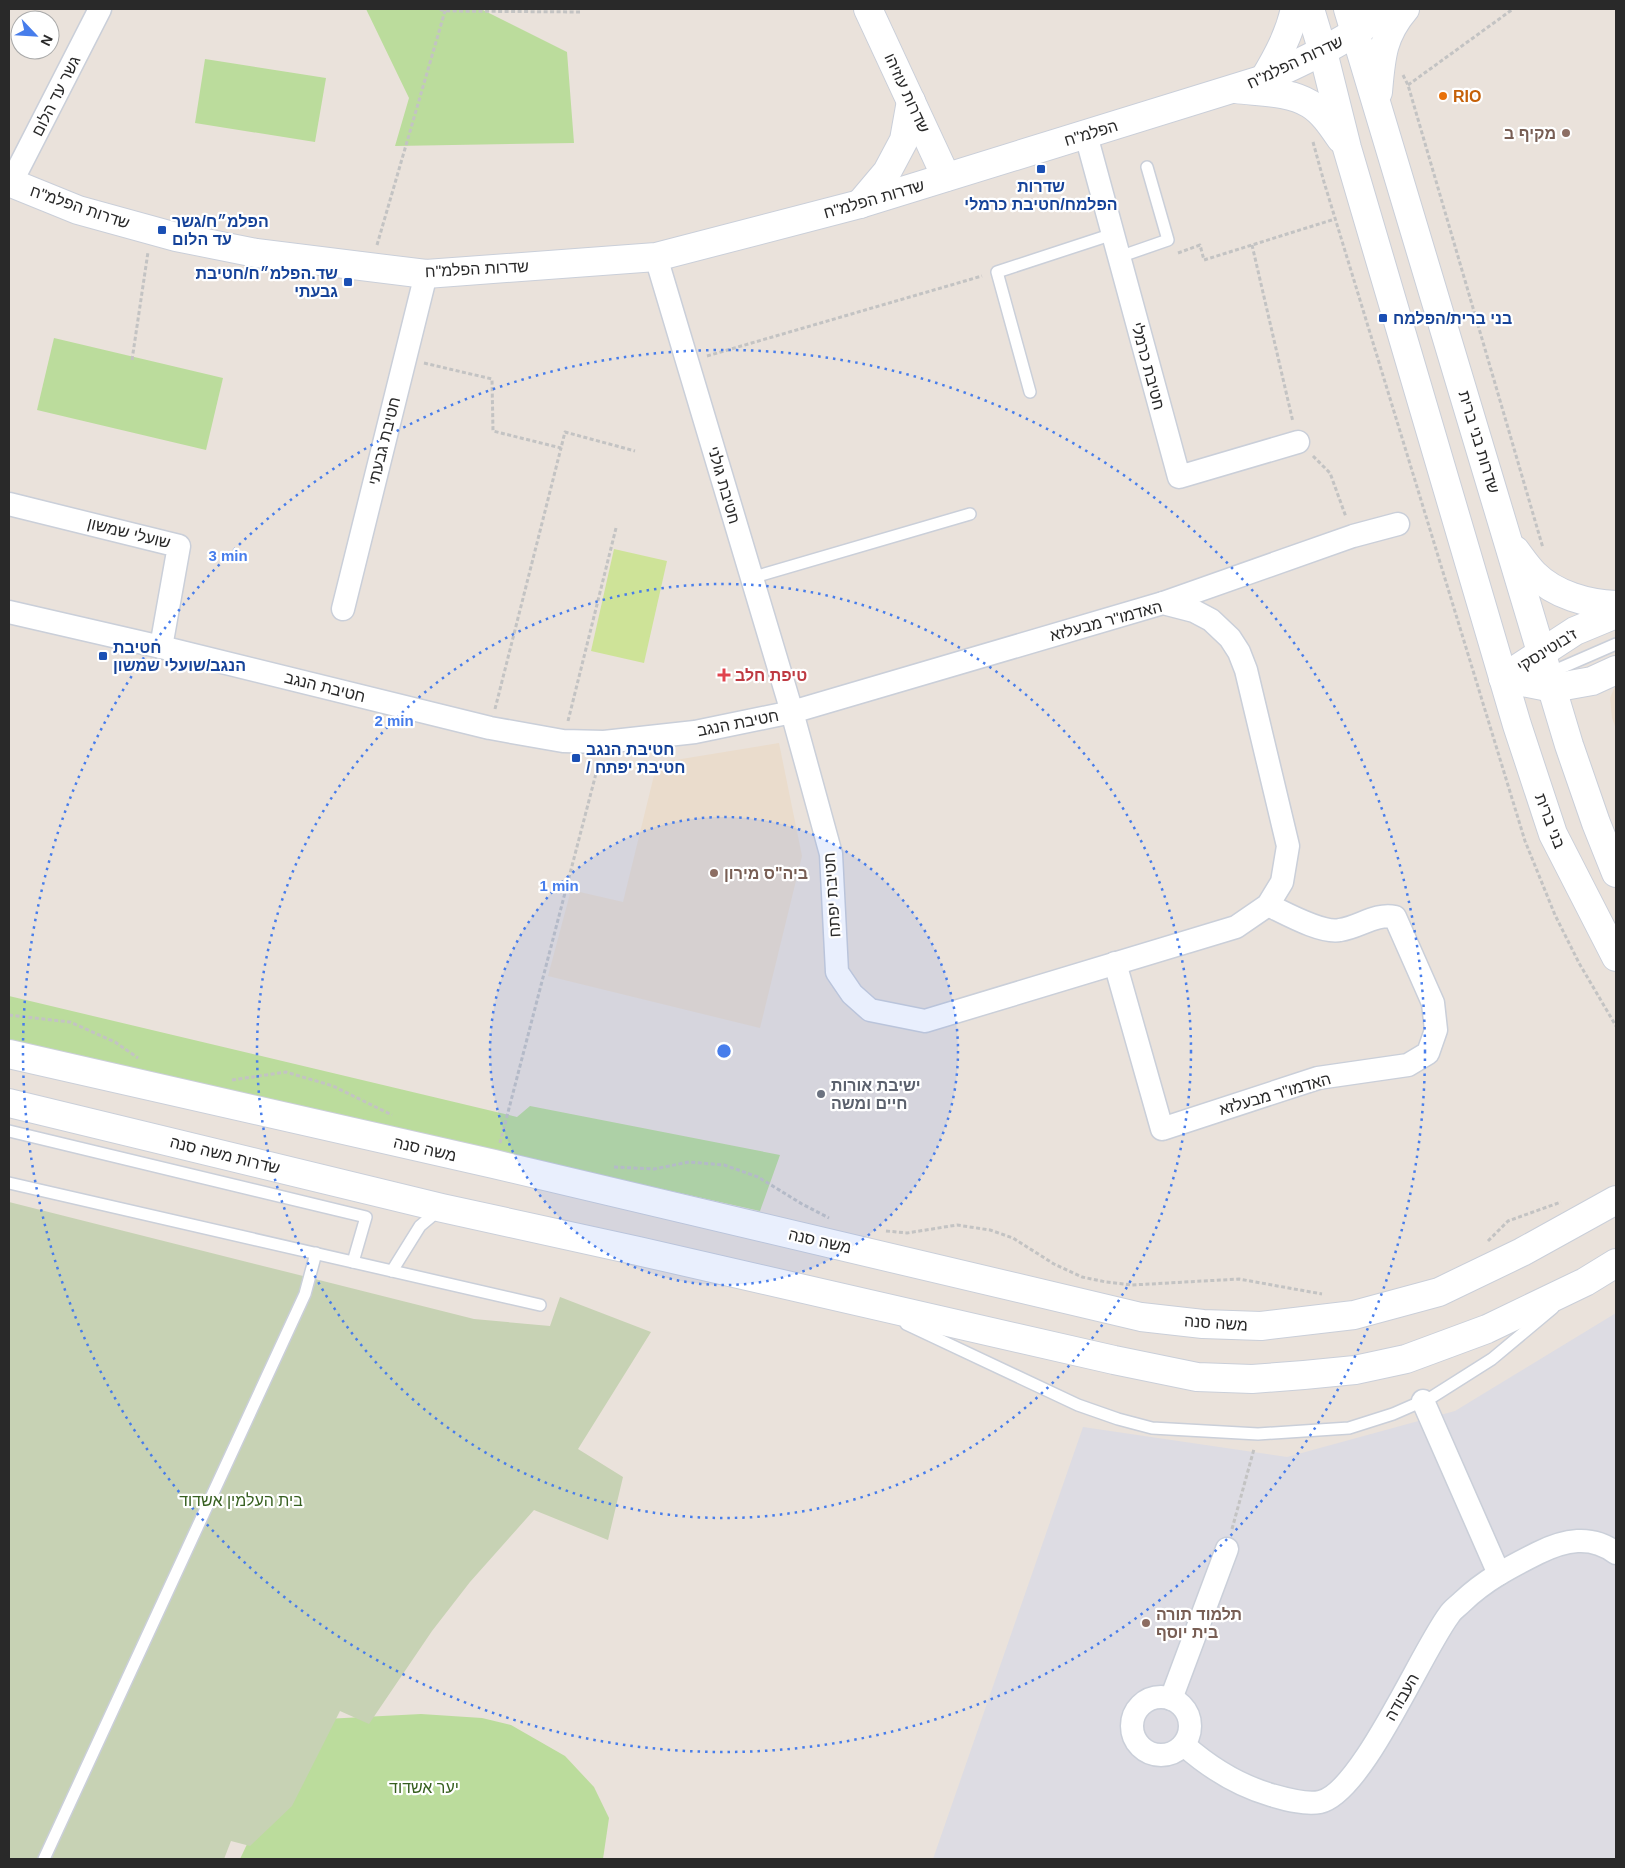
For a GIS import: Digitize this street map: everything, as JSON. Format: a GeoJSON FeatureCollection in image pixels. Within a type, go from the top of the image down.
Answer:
{"type":"FeatureCollection","features":[{"type":"Feature","properties":{"kind":"main road","name":"שדרות עוזיהו"},"geometry":{"type":"LineString","coordinates":[[868,9],[946,177]]}},
{"type":"Feature","properties":{"kind":"main road"},"geometry":{"type":"LineString","coordinates":[[1264,79],[1281,51],[1290,30],[1295,9]]}},
{"type":"Feature","properties":{"kind":"main road"},"geometry":{"type":"LineString","coordinates":[[1310,9],[1323,52],[1347,148],[1503,678]]}},
{"type":"Feature","properties":{"kind":"main road","name":"שדרות הפלמ\"ח"},"geometry":{"type":"LineString","coordinates":[[1236,89],[1264,79],[1323,52],[1351,21],[1388,9]]}},
{"type":"Feature","properties":{"kind":"main road"},"geometry":{"type":"LineString","coordinates":[[1377,106],[1384,41],[1390,28],[1405,9]]}},
{"type":"Feature","properties":{"kind":"main road","name":"שדרות בני ברית"},"geometry":{"type":"LineString","coordinates":[[1351,21],[1575,764],[1616,873]]}},
{"type":"Feature","properties":{"kind":"main road"},"geometry":{"type":"LineString","coordinates":[[1236,89],[1296,97],[1310,104],[1324,116],[1347,148]]}},
{"type":"Feature","properties":{"kind":"main road","name":"הפלמ\"ח"},"geometry":{"type":"LineString","coordinates":[[946,177],[1236,89]]}},
{"type":"Feature","properties":{"kind":"main road"},"geometry":{"type":"LineString","coordinates":[[860,204],[887,172],[904,140],[911,101]]}},
{"type":"Feature","properties":{"kind":"main road","name":"שדרות הפלמ\"ח"},"geometry":{"type":"LineString","coordinates":[[10,183],[78,210],[151,231],[256,252],[426,274],[656,257],[860,204],[946,177]]}},
{"type":"Feature","properties":{"kind":"main road"},"geometry":{"type":"LineString","coordinates":[[1509,544],[1534,574],[1564,594],[1596,604],[1616,605]]}},
{"type":"Feature","properties":{"kind":"main road","name":"ז'בוטינסקי"},"geometry":{"type":"LineString","coordinates":[[1503,678],[1547,672],[1575,631],[1616,614]]}},
{"type":"Feature","properties":{"kind":"main road","name":"ז'בוטינסקי"},"geometry":{"type":"LineString","coordinates":[[1503,678],[1547,672],[1592,681],[1616,670]]}},
{"type":"Feature","properties":{"kind":"main road","name":"בני ברית"},"geometry":{"type":"LineString","coordinates":[[1503,678],[1553,834],[1616,957]]}},
{"type":"Feature","properties":{"kind":"main road","name":"משה סנה"},"geometry":{"type":"LineString","coordinates":[[9,1054],[499,1147],[1141,1317],[1203,1324],[1261,1326],[1354,1315],[1439,1292],[1522,1252],[1616,1200]]}},
{"type":"Feature","properties":{"kind":"main road","name":"שדרות משה סנה"},"geometry":{"type":"LineString","coordinates":[[9,1103],[442,1208]]}},
{"type":"Feature","properties":{"kind":"main road"},"geometry":{"type":"LineString","coordinates":[[442,1208],[860,1301],[1114,1360],[1197,1377],[1252,1379],[1355,1370],[1406,1359],[1487,1329],[1585,1282],[1616,1263]]}},
{"type":"Feature","properties":{"kind":"street","name":"גשר עד הלום"},"geometry":{"type":"LineString","coordinates":[[10,183],[100,9]]}},
{"type":"Feature","properties":{"kind":"street","name":"חטיבת כרמלי"},"geometry":{"type":"LineString","coordinates":[[1086,135],[1179,477],[1298,442]]}},
{"type":"Feature","properties":{"kind":"street","name":"חטיבת גולני"},"geometry":{"type":"LineString","coordinates":[[656,257],[792,712]]}},
{"type":"Feature","properties":{"kind":"street","name":"חטיבת גבעתי"},"geometry":{"type":"LineString","coordinates":[[343,609],[426,274]]}},
{"type":"Feature","properties":{"kind":"street","name":"שועלי שמשון"},"geometry":{"type":"LineString","coordinates":[[9,504],[179,546],[161,647]]}},
{"type":"Feature","properties":{"kind":"street"},"geometry":{"type":"LineString","coordinates":[[1163,603],[1353,536],[1398,524]]}},
{"type":"Feature","properties":{"kind":"street","name":"האדמו\"ר מבעלזא"},"geometry":{"type":"LineString","coordinates":[[792,712],[1163,603],[1194,610],[1210,620],[1230,638],[1239,652],[1246,670],[1288,846],[1282,882],[1268,905],[1236,927],[925,1021],[870,1010]]}},
{"type":"Feature","properties":{"kind":"street","name":"חטיבת הנגב"},"geometry":{"type":"LineString","coordinates":[[9,612],[161,647],[490,728],[563,741],[604,742],[695,732],[792,712]]}},
{"type":"Feature","properties":{"kind":"street","name":"חטיבת יפתח"},"geometry":{"type":"LineString","coordinates":[[792,712],[831,854],[837,972],[852,994],[870,1010]]}},
{"type":"Feature","properties":{"kind":"street","name":"האדמו\"ר מבעלזא"},"geometry":{"type":"LineString","coordinates":[[1115,963],[1162,1129],[1318,1078],[1408,1065],[1428,1052],[1436,1030],[1433,1003],[1396,917],[1385,915],[1339,931],[1316,927],[1268,905]]}},
{"type":"Feature","properties":{"kind":"street"},"geometry":{"type":"LineString","coordinates":[[1423,1401],[1499,1574]]}},
{"type":"Feature","properties":{"kind":"street","name":"העבודה"},"geometry":{"type":"LineString","coordinates":[[1184,1745],[1203,1762],[1250,1789],[1302,1802],[1319,1802],[1334,1796],[1348,1782],[1368,1755],[1449,1614],[1480,1585],[1556,1544],[1577,1540],[1596,1543],[1616,1553]]}},
{"type":"Feature","properties":{"kind":"street"},"geometry":{"type":"LineString","coordinates":[[1171,1699],[1226,1549]]}},
{"type":"Feature","properties":{"kind":"street"},"geometry":{"type":"LineString","coordinates":[[1162,1697],[1171,1699],[1179,1703],[1185,1710],[1189,1718],[1190,1728],[1184,1745],[1168,1755],[1158,1755],[1140,1747],[1135,1739],[1133,1720],[1137,1711],[1152,1699],[1162,1697]]}},
{"type":"Feature","properties":{"kind":"lane"},"geometry":{"type":"LineString","coordinates":[[1119,257],[1168,240],[1147,167]]}},
{"type":"Feature","properties":{"kind":"lane"},"geometry":{"type":"LineString","coordinates":[[1030,392],[997,272],[1113,234]]}},
{"type":"Feature","properties":{"kind":"lane"},"geometry":{"type":"LineString","coordinates":[[751,578],[970,514]]}},
{"type":"Feature","properties":{"kind":"lane"},"geometry":{"type":"LineString","coordinates":[[1547,672],[1616,644]]}},
{"type":"Feature","properties":{"kind":"lane"},"geometry":{"type":"LineString","coordinates":[[9,1131],[366,1217],[353,1262]]}},
{"type":"Feature","properties":{"kind":"lane"},"geometry":{"type":"LineString","coordinates":[[9,1183],[540,1305]]}},
{"type":"Feature","properties":{"kind":"lane"},"geometry":{"type":"LineString","coordinates":[[392,1271],[420,1226],[442,1208]]}},
{"type":"Feature","properties":{"kind":"lane"},"geometry":{"type":"LineString","coordinates":[[44,1859],[305,1294],[316,1254]]}},
{"type":"Feature","properties":{"kind":"lane"},"geometry":{"type":"LineString","coordinates":[[860,1301],[1078,1405],[1118,1419],[1152,1428],[1258,1434],[1349,1428],[1393,1414],[1432,1397],[1492,1359],[1585,1282]]}},
{"type":"Feature","properties":{"kind":"path"},"geometry":{"type":"LineString","coordinates":[[440,9],[445,11],[580,12]]}},
{"type":"Feature","properties":{"kind":"path"},"geometry":{"type":"LineString","coordinates":[[1408,85],[1513,9]]}},
{"type":"Feature","properties":{"kind":"path"},"geometry":{"type":"LineString","coordinates":[[371,266],[445,11]]}},
{"type":"Feature","properties":{"kind":"path"},"geometry":{"type":"LineString","coordinates":[[1384,41],[1408,85],[1544,550]]}},
{"type":"Feature","properties":{"kind":"path"},"geometry":{"type":"LineString","coordinates":[[1174,254],[1200,245],[1204,260],[1335,219]]}},
{"type":"Feature","properties":{"kind":"path"},"geometry":{"type":"LineString","coordinates":[[132,360],[151,231]]}},
{"type":"Feature","properties":{"kind":"path"},"geometry":{"type":"LineString","coordinates":[[1252,245],[1298,442],[1330,473],[1353,536]]}},
{"type":"Feature","properties":{"kind":"path"},"geometry":{"type":"LineString","coordinates":[[688,362],[997,272]]}},
{"type":"Feature","properties":{"kind":"path"},"geometry":{"type":"LineString","coordinates":[[404,359],[492,378],[493,431],[561,448]]}},
{"type":"Feature","properties":{"kind":"path"},"geometry":{"type":"LineString","coordinates":[[490,728],[565,432],[635,451]]}},
{"type":"Feature","properties":{"kind":"path"},"geometry":{"type":"LineString","coordinates":[[563,741],[616,528]]}},
{"type":"Feature","properties":{"kind":"path"},"geometry":{"type":"LineString","coordinates":[[499,1147],[604,742]]}},
{"type":"Feature","properties":{"kind":"path"},"geometry":{"type":"LineString","coordinates":[[9,1015],[70,1022],[115,1042],[139,1058]]}},
{"type":"Feature","properties":{"kind":"path"},"geometry":{"type":"LineString","coordinates":[[228,1080],[286,1072],[333,1086],[399,1119]]}},
{"type":"Feature","properties":{"kind":"path"},"geometry":{"type":"LineString","coordinates":[[606,1166],[654,1169],[689,1162],[724,1165],[758,1177],[802,1204],[834,1220]]}},
{"type":"Feature","properties":{"kind":"path"},"geometry":{"type":"LineString","coordinates":[[1482,1247],[1508,1221],[1569,1199]]}},
{"type":"Feature","properties":{"kind":"path"},"geometry":{"type":"LineString","coordinates":[[881,1230],[906,1233],[957,1225],[990,1230],[1013,1238],[1054,1264],[1082,1277],[1106,1282],[1132,1285],[1239,1279],[1326,1295]]}},
{"type":"Feature","properties":{"kind":"path"},"geometry":{"type":"LineString","coordinates":[[1226,1549],[1258,1434]]}},
{"type":"Feature","properties":{"kind":"shaded area"},"geometry":{"type":"Polygon","coordinates":[[[1616,684],[1616,729],[1612,718],[1610,698],[1616,684]]]}},
{"type":"Feature","properties":{"kind":"shaded area","name":"ביה\"ס מירון"},"geometry":{"type":"Polygon","coordinates":[[[779,743],[802,856],[760,1028],[548,976],[571,890],[623,902],[657,763],[779,743]]]}},
{"type":"Feature","properties":{"kind":"shaded area"},"geometry":{"type":"Polygon","coordinates":[[[1616,1313],[1616,1859],[933,1859],[1083,1427],[1287,1457],[1455,1411],[1616,1313]]]}},
{"type":"Feature","properties":{"kind":"green space"},"geometry":{"type":"Polygon","coordinates":[[[366,9],[481,9],[567,52],[574,143],[395,146],[409,98],[366,9]]]}},
{"type":"Feature","properties":{"kind":"green space"},"geometry":{"type":"Polygon","coordinates":[[[205,59],[326,78],[315,142],[195,123],[205,59]]]}},
{"type":"Feature","properties":{"kind":"green space"},"geometry":{"type":"Polygon","coordinates":[[[54,338],[223,378],[206,450],[37,410],[54,338]]]}},
{"type":"Feature","properties":{"kind":"green space"},"geometry":{"type":"Polygon","coordinates":[[[614,549],[667,561],[644,663],[591,651],[614,549]]]}},
{"type":"Feature","properties":{"kind":"green space"},"geometry":{"type":"Polygon","coordinates":[[[9,996],[517,1117],[530,1106],[780,1155],[760,1211],[9,1042],[9,996]]]}},
{"type":"Feature","properties":{"kind":"green space","name":"בית העלמין אשדוד"},"geometry":{"type":"Polygon","coordinates":[[[9,1202],[474,1319],[550,1326],[560,1297],[651,1332],[578,1449],[623,1477],[608,1540],[534,1510],[470,1582],[432,1631],[369,1724],[340,1711],[292,1806],[250,1846],[231,1841],[224,1859],[9,1859],[9,1202]]]}},
{"type":"Feature","properties":{"kind":"green space","name":"יער אשדוד"},"geometry":{"type":"Polygon","coordinates":[[[421,1714],[482,1718],[511,1725],[565,1756],[594,1787],[609,1818],[603,1859],[240,1859],[306,1720],[421,1714]]]}},
{"type":"Feature","properties":{"kind":"place","name":"RIO"},"geometry":{"type":"Point","coordinates":[1443,96]}},
{"type":"Feature","properties":{"kind":"place","name":"מקיף ב"},"geometry":{"type":"Point","coordinates":[1566,133]}},
{"type":"Feature","properties":{"kind":"place","name":"שדרות הפלמח/חטיבת כרמלי"},"geometry":{"type":"Point","coordinates":[1041,169]}},
{"type":"Feature","properties":{"kind":"place","name":"הפלמ״ח/גשר עד הלום"},"geometry":{"type":"Point","coordinates":[162,230]}},
{"type":"Feature","properties":{"kind":"place","name":"שד.הפלמ״ח/חטיבת גבעתי"},"geometry":{"type":"Point","coordinates":[348,282]}},
{"type":"Feature","properties":{"kind":"place","name":"בני ברית/הפלמח"},"geometry":{"type":"Point","coordinates":[1383,318]}},
{"type":"Feature","properties":{"kind":"place","name":"חטיבת הנגב/שועלי שמשון"},"geometry":{"type":"Point","coordinates":[103,656]}},
{"type":"Feature","properties":{"kind":"place","name":"טיפת חלב"},"geometry":{"type":"Point","coordinates":[724,675]}},
{"type":"Feature","properties":{"kind":"place","name":"חטיבת הנגב / חטיבת יפתח"},"geometry":{"type":"Point","coordinates":[576,758]}},
{"type":"Feature","properties":{"kind":"place","name":"ביה\"ס מירון"},"geometry":{"type":"Point","coordinates":[714,873]}},
{"type":"Feature","properties":{"kind":"place","name":"ישיבת אורות חיים ומשה"},"geometry":{"type":"Point","coordinates":[821,1094]}},
{"type":"Feature","properties":{"kind":"place","name":"תלמוד תורה בית יוסף"},"geometry":{"type":"Point","coordinates":[1146,1623]}}]}
